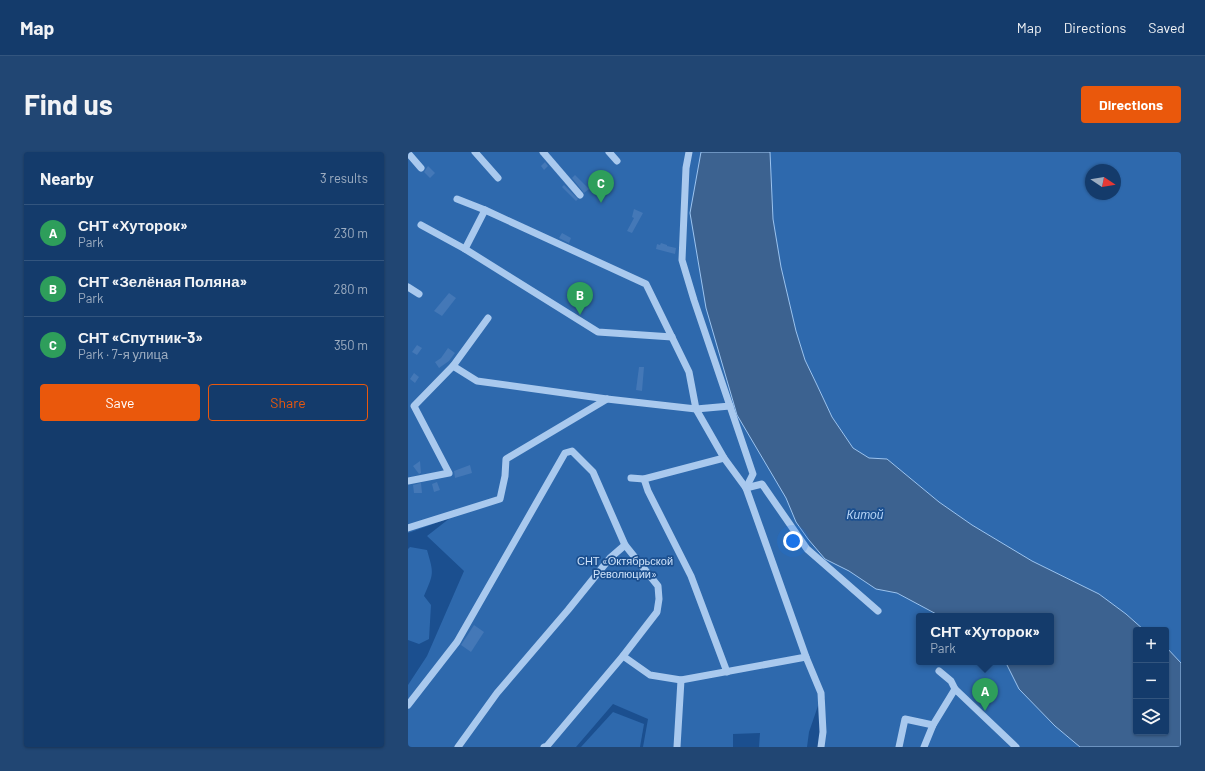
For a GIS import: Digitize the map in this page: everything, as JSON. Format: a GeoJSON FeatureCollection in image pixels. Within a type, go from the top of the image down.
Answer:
{"type":"FeatureCollection","features":[{"type":"Feature","properties":{"kind":"street"},"geometry":{"type":"LineString","coordinates":[[475,152],[498,178]]}},
{"type":"Feature","properties":{"kind":"street"},"geometry":{"type":"LineString","coordinates":[[543,152],[580,195]]}},
{"type":"Feature","properties":{"kind":"street"},"geometry":{"type":"LineString","coordinates":[[609,152],[617,161]]}},
{"type":"Feature","properties":{"kind":"street"},"geometry":{"type":"LineString","coordinates":[[689,152],[686,168],[682,260],[753,474],[746,488]]}},
{"type":"Feature","properties":{"kind":"street"},"geometry":{"type":"LineString","coordinates":[[408,153],[421,168]]}},
{"type":"Feature","properties":{"kind":"street"},"geometry":{"type":"LineString","coordinates":[[457,199],[485,210],[646,284],[689,372],[696,409],[724,458],[746,488],[806,656],[821,693],[823,732],[821,747]]}},
{"type":"Feature","properties":{"kind":"street"},"geometry":{"type":"LineString","coordinates":[[465,249],[485,210]]}},
{"type":"Feature","properties":{"kind":"street"},"geometry":{"type":"LineString","coordinates":[[421,225],[465,249],[598,332],[672,337]]}},
{"type":"Feature","properties":{"kind":"street"},"geometry":{"type":"LineString","coordinates":[[408,287],[419,294]]}},
{"type":"Feature","properties":{"kind":"street"},"geometry":{"type":"LineString","coordinates":[[408,481],[449,473],[414,406],[453,366],[488,318]]}},
{"type":"Feature","properties":{"kind":"street"},"geometry":{"type":"LineString","coordinates":[[453,366],[477,381],[607,399],[696,409],[730,406]]}},
{"type":"Feature","properties":{"kind":"street"},"geometry":{"type":"LineString","coordinates":[[408,528],[500,499],[505,476],[506,459],[607,399]]}},
{"type":"Feature","properties":{"kind":"street"},"geometry":{"type":"LineString","coordinates":[[408,705],[457,642],[566,453],[572,451],[593,472],[624,545],[658,586],[659,599],[657,612],[623,656],[547,746],[544,747]]}},
{"type":"Feature","properties":{"kind":"street"},"geometry":{"type":"LineString","coordinates":[[631,478],[644,479],[724,458]]}},
{"type":"Feature","properties":{"kind":"street"},"geometry":{"type":"LineString","coordinates":[[644,479],[648,491],[691,576],[727,672]]}},
{"type":"Feature","properties":{"kind":"street"},"geometry":{"type":"LineString","coordinates":[[746,488],[762,484],[807,549],[878,611]]}},
{"type":"Feature","properties":{"kind":"street"},"geometry":{"type":"LineString","coordinates":[[458,747],[497,693],[610,558],[624,545]]}},
{"type":"Feature","properties":{"kind":"street"},"geometry":{"type":"LineString","coordinates":[[623,656],[650,675],[681,680],[806,656]]}},
{"type":"Feature","properties":{"kind":"street"},"geometry":{"type":"LineString","coordinates":[[939,671],[951,681],[955,689],[1016,747]]}},
{"type":"Feature","properties":{"kind":"street"},"geometry":{"type":"LineString","coordinates":[[677,747],[681,680]]}},
{"type":"Feature","properties":{"kind":"street"},"geometry":{"type":"LineString","coordinates":[[924,747],[933,725],[955,689]]}},
{"type":"Feature","properties":{"kind":"street"},"geometry":{"type":"LineString","coordinates":[[899,747],[905,719],[933,725]]}},
{"type":"Feature","properties":{"kind":"green space","name":"СНТ «Октябрьской Революции»"},"geometry":{"type":"Polygon","coordinates":[[[408,152],[701,152],[697,183],[786,498],[796,522],[825,559],[849,571],[876,589],[897,593],[934,613],[916,613],[916,665],[1007,665],[1019,689],[1055,726],[1080,747],[819,747],[825,698],[821,697],[809,732],[807,747],[759,747],[760,733],[733,734],[733,747],[643,747],[648,719],[613,704],[576,747],[408,747],[408,685],[427,656],[464,571],[427,536],[450,518],[408,533],[408,152]]]}},
{"type":"Feature","properties":{"kind":"green space"},"geometry":{"type":"Polygon","coordinates":[[[770,152],[1181,152],[1181,663],[1169,650],[1169,627],[1141,627],[1099,594],[1032,561],[972,525],[939,502],[887,459],[869,458],[853,448],[832,417],[805,360],[796,331],[781,267],[773,219],[770,152]]]}},
{"type":"Feature","properties":{"kind":"green space"},"geometry":{"type":"Polygon","coordinates":[[[410,547],[427,550],[432,569],[430,582],[424,596],[431,605],[429,639],[419,644],[408,640],[408,549],[410,547]]]}},
{"type":"Feature","properties":{"kind":"green space"},"geometry":{"type":"Polygon","coordinates":[[[613,712],[644,724],[640,747],[581,747],[613,712]]]}},
{"type":"Feature","properties":{"kind":"water","name":"Китой"},"geometry":{"type":"Polygon","coordinates":[[[701,152],[770,152],[773,219],[781,267],[796,331],[805,360],[832,417],[853,448],[869,458],[887,459],[939,502],[972,525],[1032,561],[1099,594],[1141,627],[1133,627],[1133,735],[1169,735],[1169,650],[1181,663],[1181,747],[1080,747],[1055,726],[1019,689],[1007,665],[1054,665],[1054,613],[934,613],[897,593],[876,589],[849,571],[825,559],[796,522],[786,498],[737,415],[706,308],[690,213],[701,152]]]}},
{"type":"Feature","properties":{"kind":"building"},"geometry":{"type":"Polygon","coordinates":[[[545,162],[548,166],[544,170],[541,166],[545,162]]]}},
{"type":"Feature","properties":{"kind":"building"},"geometry":{"type":"Polygon","coordinates":[[[428,166],[435,173],[430,178],[424,172],[428,166]]]}},
{"type":"Feature","properties":{"kind":"building"},"geometry":{"type":"Polygon","coordinates":[[[575,175],[589,189],[584,193],[572,178],[575,175]]]}},
{"type":"Feature","properties":{"kind":"building"},"geometry":{"type":"Polygon","coordinates":[[[564,185],[578,199],[576,201],[562,187],[564,185]]]}},
{"type":"Feature","properties":{"kind":"building"},"geometry":{"type":"Polygon","coordinates":[[[634,209],[643,213],[632,233],[627,231],[634,218],[632,217],[634,209]]]}},
{"type":"Feature","properties":{"kind":"building"},"geometry":{"type":"Polygon","coordinates":[[[562,233],[571,238],[569,243],[559,238],[562,233]]]}},
{"type":"Feature","properties":{"kind":"building"},"geometry":{"type":"Polygon","coordinates":[[[661,243],[676,248],[675,254],[656,249],[657,244],[660,245],[661,243]]]}},
{"type":"Feature","properties":{"kind":"building"},"geometry":{"type":"Polygon","coordinates":[[[449,293],[456,298],[442,316],[434,311],[449,293]]]}},
{"type":"Feature","properties":{"kind":"building"},"geometry":{"type":"Polygon","coordinates":[[[417,345],[422,348],[417,355],[412,352],[417,345]]]}},
{"type":"Feature","properties":{"kind":"building"},"geometry":{"type":"Polygon","coordinates":[[[448,348],[455,353],[449,361],[439,368],[435,362],[441,358],[448,348]]]}},
{"type":"Feature","properties":{"kind":"building"},"geometry":{"type":"Polygon","coordinates":[[[639,367],[644,367],[642,391],[636,390],[639,367]]]}},
{"type":"Feature","properties":{"kind":"building"},"geometry":{"type":"Polygon","coordinates":[[[414,373],[419,377],[415,383],[410,379],[414,373]]]}},
{"type":"Feature","properties":{"kind":"building"},"geometry":{"type":"Polygon","coordinates":[[[420,461],[421,473],[419,474],[413,466],[420,461]]]}},
{"type":"Feature","properties":{"kind":"building"},"geometry":{"type":"Polygon","coordinates":[[[470,465],[472,473],[455,478],[454,471],[470,465]]]}},
{"type":"Feature","properties":{"kind":"building"},"geometry":{"type":"Polygon","coordinates":[[[437,482],[440,490],[434,492],[432,484],[437,482]]]}},
{"type":"Feature","properties":{"kind":"building"},"geometry":{"type":"Polygon","coordinates":[[[421,483],[422,493],[414,493],[413,485],[421,483]]]}},
{"type":"Feature","properties":{"kind":"building"},"geometry":{"type":"Polygon","coordinates":[[[474,625],[484,632],[471,652],[461,645],[474,625]]]}},
{"type":"Feature","properties":{"kind":"place","name":"СНТ «Спутник-3»"},"geometry":{"type":"Point","coordinates":[601,203]}},
{"type":"Feature","properties":{"kind":"place","name":"СНТ «Зелёная Поляна»"},"geometry":{"type":"Point","coordinates":[580,315]}},
{"type":"Feature","properties":{"kind":"place","name":"СНТ «Хуторок»"},"geometry":{"type":"Point","coordinates":[985,711]}}]}
